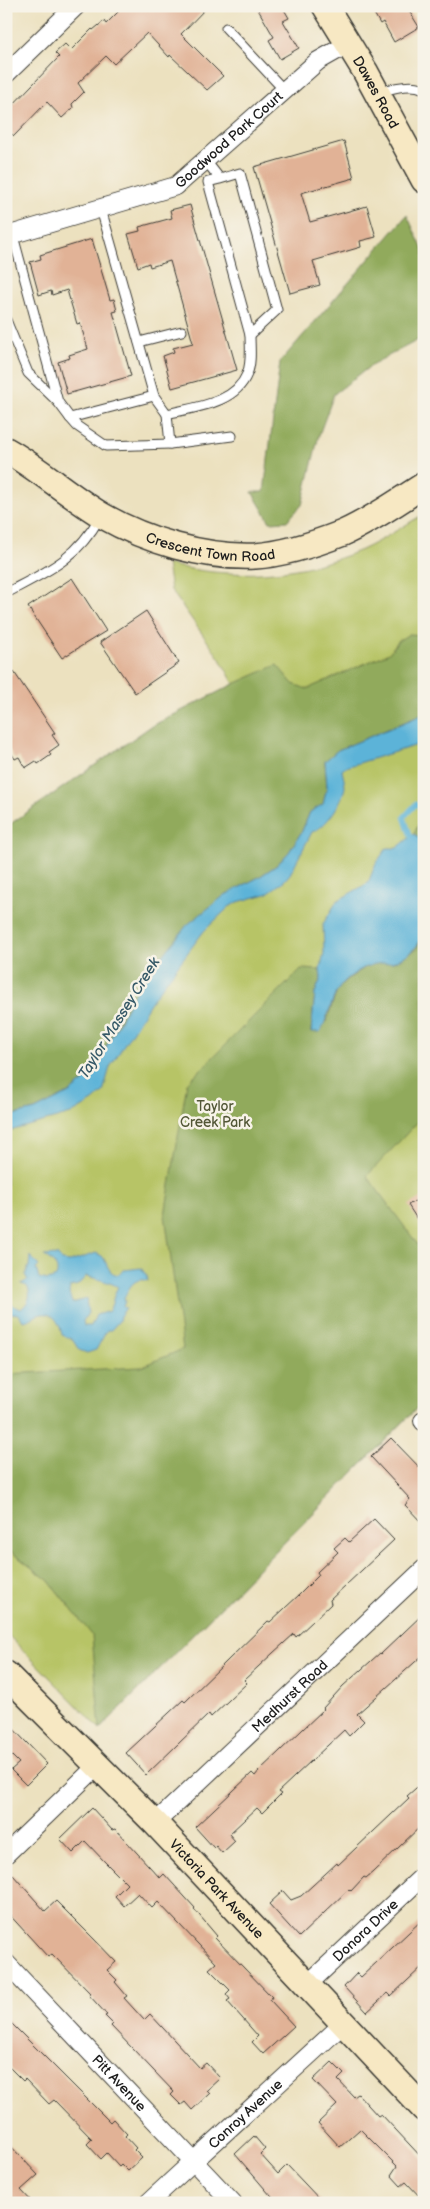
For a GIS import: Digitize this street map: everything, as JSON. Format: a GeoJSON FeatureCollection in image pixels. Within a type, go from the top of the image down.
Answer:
{"type":"FeatureCollection","features":[{"type":"Feature","properties":{"kind":"street"},"geometry":{"type":"LineString","coordinates":[[6,74],[76,6]]}},
{"type":"Feature","properties":{"kind":"street","name":"Dawes Road"},"geometry":{"type":"LineString","coordinates":[[325,6],[377,93],[424,180]]}},
{"type":"Feature","properties":{"kind":"street","name":"Goodwood Park Court"},"geometry":{"type":"LineString","coordinates":[[7,237],[176,186],[318,61],[348,44]]}},
{"type":"Feature","properties":{"kind":"street","name":"Crescent Town Road"},"geometry":{"type":"LineString","coordinates":[[6,450],[102,515],[148,537],[184,548],[220,554],[255,556],[317,543],[370,519],[424,485]]}},
{"type":"Feature","properties":{"kind":"street","name":"Medhurst Road"},"geometry":{"type":"LineString","coordinates":[[155,1823],[424,1569]]}},
{"type":"Feature","properties":{"kind":"street","name":"Victoria Park Avenue"},"geometry":{"type":"LineString","coordinates":[[6,1674],[155,1823],[424,2109]]}},
{"type":"Feature","properties":{"kind":"street"},"geometry":{"type":"LineString","coordinates":[[6,1854],[97,1766]]}},
{"type":"Feature","properties":{"kind":"street","name":"Donora Drive"},"geometry":{"type":"LineString","coordinates":[[307,1985],[424,1875]]}},
{"type":"Feature","properties":{"kind":"street","name":"Pitt Avenue"},"geometry":{"type":"LineString","coordinates":[[6,1964],[233,2203]]}},
{"type":"Feature","properties":{"kind":"street","name":"Conroy Avenue"},"geometry":{"type":"LineString","coordinates":[[148,2203],[343,2024]]}},
{"type":"Feature","properties":{"kind":"lane"},"geometry":{"type":"LineString","coordinates":[[226,28],[284,90]]}},
{"type":"Feature","properties":{"kind":"lane"},"geometry":{"type":"LineString","coordinates":[[377,93],[392,87],[420,87],[424,89]]}},
{"type":"Feature","properties":{"kind":"lane"},"geometry":{"type":"LineString","coordinates":[[206,161],[220,179]]}},
{"type":"Feature","properties":{"kind":"lane"},"geometry":{"type":"LineString","coordinates":[[167,414],[216,402],[236,391],[248,373],[250,335],[208,182],[240,173],[277,310],[250,335]]}},
{"type":"Feature","properties":{"kind":"lane"},"geometry":{"type":"LineString","coordinates":[[101,209],[154,396],[167,414],[170,444]]}},
{"type":"Feature","properties":{"kind":"lane"},"geometry":{"type":"LineString","coordinates":[[7,237],[15,243],[58,402]]}},
{"type":"Feature","properties":{"kind":"lane"},"geometry":{"type":"LineString","coordinates":[[6,322],[28,373],[58,402],[78,426],[106,446],[170,444],[232,436]]}},
{"type":"Feature","properties":{"kind":"lane"},"geometry":{"type":"LineString","coordinates":[[139,342],[182,330]]}},
{"type":"Feature","properties":{"kind":"lane"},"geometry":{"type":"LineString","coordinates":[[70,418],[154,396]]}},
{"type":"Feature","properties":{"kind":"lane"},"geometry":{"type":"LineString","coordinates":[[6,593],[69,558],[92,533],[102,515]]}},
{"type":"Feature","properties":{"kind":"green space"},"geometry":{"type":"Polygon","coordinates":[[[407,215],[424,252],[424,337],[373,364],[334,394],[319,435],[302,505],[287,521],[270,522],[252,492],[264,492],[280,362],[407,215]]]}},
{"type":"Feature","properties":{"kind":"green space","name":"Taylor Creek Park"},"geometry":{"type":"Polygon","coordinates":[[[424,514],[424,1401],[100,1729],[6,1633],[6,827],[150,727],[234,684],[220,659],[171,590],[167,564],[216,572],[265,573],[290,570],[338,559],[361,550],[424,514]]]}},
{"type":"Feature","properties":{"kind":"green space"},"geometry":{"type":"Polygon","coordinates":[[[409,634],[424,635],[424,714],[338,750],[325,762],[327,787],[323,805],[310,812],[302,831],[289,852],[277,865],[225,895],[118,1021],[102,1054],[83,1082],[69,1093],[35,1110],[6,1117],[6,827],[150,727],[234,684],[277,665],[293,684],[307,689],[389,653],[398,641],[409,634]]]}},
{"type":"Feature","properties":{"kind":"green space"},"geometry":{"type":"Polygon","coordinates":[[[424,812],[424,842],[414,834],[424,812]]]}},
{"type":"Feature","properties":{"kind":"green space"},"geometry":{"type":"Polygon","coordinates":[[[424,932],[424,1115],[367,1176],[424,1253],[424,1401],[100,1729],[92,1635],[48,1580],[6,1548],[6,1374],[141,1367],[183,1349],[165,1215],[187,1083],[301,969],[320,970],[321,978],[315,993],[311,1032],[326,1022],[338,988],[348,979],[367,966],[382,961],[394,962],[416,949],[424,932]]]}},
{"type":"Feature","properties":{"kind":"water"},"geometry":{"type":"Polygon","coordinates":[[[424,714],[424,743],[346,767],[342,770],[345,787],[341,800],[328,820],[312,832],[290,874],[283,882],[266,894],[238,902],[229,907],[204,931],[152,1000],[110,1067],[103,1092],[93,1101],[71,1114],[6,1132],[6,1117],[35,1110],[69,1093],[83,1082],[102,1055],[136,990],[187,925],[225,895],[277,865],[289,852],[302,831],[310,812],[323,804],[327,787],[325,761],[338,750],[424,714]]]}},
{"type":"Feature","properties":{"kind":"water"},"geometry":{"type":"Polygon","coordinates":[[[414,834],[424,842],[424,932],[420,942],[413,950],[400,959],[366,967],[346,980],[334,998],[320,1032],[311,1032],[315,993],[321,978],[320,970],[324,953],[323,924],[337,901],[368,883],[376,863],[387,848],[397,848],[414,834]]]}},
{"type":"Feature","properties":{"kind":"water"},"geometry":{"type":"Polygon","coordinates":[[[96,1253],[102,1256],[114,1274],[118,1275],[124,1270],[141,1268],[148,1281],[139,1280],[133,1284],[124,1298],[123,1307],[126,1308],[119,1321],[111,1330],[107,1330],[96,1350],[87,1353],[79,1350],[72,1339],[62,1335],[58,1323],[50,1315],[37,1315],[23,1321],[19,1314],[6,1313],[6,1305],[9,1301],[21,1309],[28,1301],[29,1289],[21,1284],[28,1280],[25,1275],[29,1266],[30,1256],[39,1266],[36,1269],[39,1278],[48,1280],[56,1277],[57,1270],[52,1262],[44,1256],[57,1255],[62,1261],[70,1262],[96,1253]],[[86,1276],[78,1285],[70,1287],[69,1293],[72,1303],[86,1299],[88,1313],[83,1321],[84,1326],[91,1326],[96,1315],[109,1311],[118,1287],[86,1276]]]}},
{"type":"Feature","properties":{"kind":"building"},"geometry":{"type":"Polygon","coordinates":[[[124,6],[208,6],[181,34],[223,76],[207,90],[170,55],[169,57],[147,33],[114,64],[106,56],[78,83],[84,92],[72,104],[73,108],[62,118],[47,102],[14,136],[6,129],[6,112],[59,57],[55,53],[65,44],[71,50],[92,29],[104,21],[106,24],[124,6]]]}},
{"type":"Feature","properties":{"kind":"building"},"geometry":{"type":"Polygon","coordinates":[[[256,6],[282,6],[289,18],[283,21],[299,48],[280,59],[269,40],[274,37],[256,6]]]}},
{"type":"Feature","properties":{"kind":"building"},"geometry":{"type":"Polygon","coordinates":[[[370,6],[406,6],[419,27],[394,42],[383,22],[380,24],[370,6]]]}},
{"type":"Feature","properties":{"kind":"building"},"geometry":{"type":"Polygon","coordinates":[[[344,141],[354,178],[301,193],[310,222],[367,206],[376,237],[360,241],[361,247],[313,261],[320,285],[290,293],[254,167],[344,141]]]}},
{"type":"Feature","properties":{"kind":"building"},"geometry":{"type":"Polygon","coordinates":[[[190,205],[237,370],[172,388],[163,356],[174,352],[173,348],[193,343],[170,261],[150,267],[149,263],[138,267],[128,234],[140,231],[139,227],[172,218],[170,210],[190,205]]]}},
{"type":"Feature","properties":{"kind":"building"},"geometry":{"type":"Polygon","coordinates":[[[92,239],[110,300],[114,299],[117,311],[113,312],[131,376],[67,394],[58,362],[70,358],[69,355],[88,349],[80,323],[77,324],[67,290],[52,295],[51,291],[39,295],[30,262],[41,259],[40,255],[92,239]]]}},
{"type":"Feature","properties":{"kind":"building"},"geometry":{"type":"Polygon","coordinates":[[[72,578],[106,631],[62,658],[28,607],[72,578]]]}},
{"type":"Feature","properties":{"kind":"building"},"geometry":{"type":"Polygon","coordinates":[[[146,611],[179,663],[135,693],[100,642],[146,611]]]}},
{"type":"Feature","properties":{"kind":"building"},"geometry":{"type":"Polygon","coordinates":[[[14,672],[55,733],[52,735],[59,745],[49,752],[51,755],[38,764],[36,761],[25,768],[19,757],[15,759],[6,745],[6,677],[14,672]]]}},
{"type":"Feature","properties":{"kind":"building"},"geometry":{"type":"Polygon","coordinates":[[[424,1196],[424,1230],[408,1205],[424,1196]]]}},
{"type":"Feature","properties":{"kind":"building"},"geometry":{"type":"Polygon","coordinates":[[[391,1438],[424,1472],[424,1525],[405,1505],[410,1499],[371,1457],[391,1438]]]}},
{"type":"Feature","properties":{"kind":"building"},"geometry":{"type":"Polygon","coordinates":[[[374,1519],[394,1540],[330,1600],[331,1604],[296,1637],[294,1634],[273,1653],[244,1680],[247,1683],[211,1717],[209,1714],[146,1775],[126,1753],[183,1700],[185,1702],[268,1621],[270,1622],[299,1595],[319,1575],[317,1572],[338,1552],[334,1548],[345,1538],[349,1542],[374,1519]]]}},
{"type":"Feature","properties":{"kind":"building"},"geometry":{"type":"Polygon","coordinates":[[[424,1613],[424,1654],[357,1714],[364,1721],[349,1736],[344,1730],[278,1792],[281,1794],[262,1813],[257,1808],[245,1819],[229,1834],[235,1841],[222,1853],[216,1846],[214,1848],[195,1827],[252,1773],[255,1776],[324,1709],[343,1686],[381,1654],[424,1613]]]}},
{"type":"Feature","properties":{"kind":"building"},"geometry":{"type":"Polygon","coordinates":[[[6,1721],[47,1764],[26,1785],[11,1770],[19,1763],[6,1750],[6,1721]]]}},
{"type":"Feature","properties":{"kind":"building"},"geometry":{"type":"Polygon","coordinates":[[[424,1781],[424,1823],[373,1872],[366,1878],[364,1877],[351,1891],[349,1889],[299,1937],[269,1904],[283,1891],[291,1900],[301,1896],[337,1863],[338,1865],[409,1798],[407,1796],[424,1781]]]}},
{"type":"Feature","properties":{"kind":"building"},"geometry":{"type":"Polygon","coordinates":[[[92,1808],[112,1830],[115,1829],[160,1878],[164,1874],[195,1908],[217,1936],[215,1938],[272,1997],[270,2000],[294,2026],[263,2054],[252,2042],[258,2036],[227,2001],[230,1999],[226,1994],[230,1990],[209,1969],[216,1963],[158,1902],[152,1908],[138,1893],[124,1906],[115,1896],[127,1884],[85,1841],[73,1853],[60,1839],[92,1808]]]}},
{"type":"Feature","properties":{"kind":"building"},"geometry":{"type":"Polygon","coordinates":[[[13,1875],[45,1911],[56,1901],[116,1962],[107,1970],[117,1980],[115,1982],[127,1996],[124,1998],[144,2020],[150,2014],[200,2068],[206,2063],[220,2078],[207,2090],[210,2093],[192,2110],[185,2102],[181,2105],[171,2095],[174,2092],[111,2026],[113,2024],[89,1995],[91,1994],[52,1954],[48,1957],[6,1911],[6,1882],[13,1875]]]}},
{"type":"Feature","properties":{"kind":"building"},"geometry":{"type":"Polygon","coordinates":[[[424,1918],[424,1965],[391,1996],[388,1993],[367,2012],[344,1987],[357,1973],[361,1977],[424,1918]]]}},
{"type":"Feature","properties":{"kind":"building"},"geometry":{"type":"Polygon","coordinates":[[[6,2018],[110,2122],[113,2119],[127,2134],[125,2136],[142,2158],[128,2171],[121,2164],[119,2166],[107,2153],[101,2159],[87,2144],[92,2139],[54,2100],[49,2104],[25,2079],[23,2081],[6,2064],[6,2018]]]}},
{"type":"Feature","properties":{"kind":"building"},"geometry":{"type":"Polygon","coordinates":[[[332,2062],[344,2074],[338,2080],[354,2097],[358,2094],[378,2116],[381,2114],[424,2160],[424,2201],[406,2182],[401,2186],[391,2175],[397,2166],[360,2129],[340,2147],[318,2123],[337,2105],[313,2080],[332,2062]]]}},
{"type":"Feature","properties":{"kind":"building"},"geometry":{"type":"Polygon","coordinates":[[[254,2136],[265,2149],[260,2154],[278,2174],[287,2165],[323,2203],[277,2203],[235,2154],[254,2136]]]}},
{"type":"Feature","properties":{"kind":"building"},"geometry":{"type":"Polygon","coordinates":[[[6,2141],[38,2175],[21,2190],[33,2203],[12,2203],[6,2196],[6,2141]]]}},
{"type":"Feature","properties":{"kind":"waterway"},"geometry":{"type":"LineString","coordinates":[[411,837],[404,817],[416,804],[424,809]]}},
{"type":"Feature","properties":{"kind":"water label","name":"Taylor Massey Creek"},"geometry":{"type":"Point","coordinates":[119,1018]}}]}
